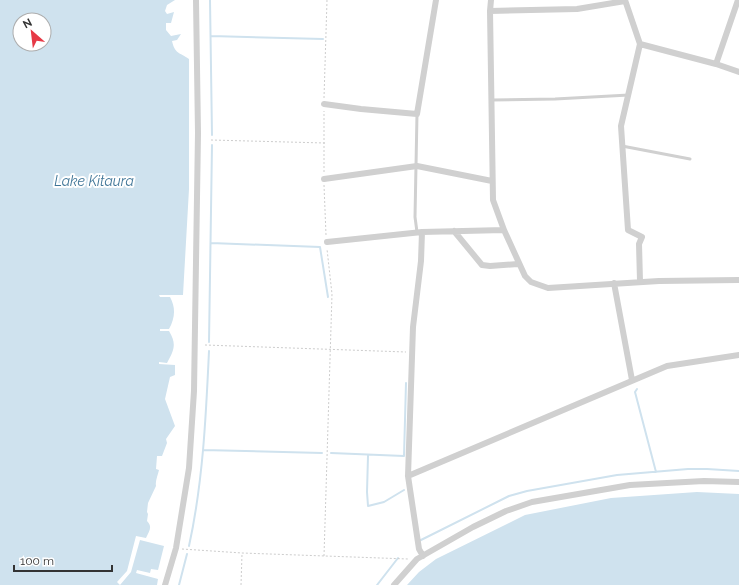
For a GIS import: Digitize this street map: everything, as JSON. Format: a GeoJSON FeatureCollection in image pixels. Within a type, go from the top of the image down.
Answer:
{"type":"FeatureCollection","features":[{"type":"Feature","properties":{"kind":"street"},"geometry":{"type":"LineString","coordinates":[[166,585],[176,548],[189,468],[194,391],[198,133],[196,0]]}},
{"type":"Feature","properties":{"kind":"street"},"geometry":{"type":"LineString","coordinates":[[324,104],[417,114],[436,0]]}},
{"type":"Feature","properties":{"kind":"street"},"geometry":{"type":"LineString","coordinates":[[491,0],[493,200],[518,264],[525,276],[531,282],[548,288],[640,281],[739,280]]}},
{"type":"Feature","properties":{"kind":"street"},"geometry":{"type":"LineString","coordinates":[[490,11],[577,9],[625,0],[640,44],[621,126],[628,230],[642,237],[639,244],[640,281]]}},
{"type":"Feature","properties":{"kind":"street"},"geometry":{"type":"LineString","coordinates":[[716,64],[738,0]]}},
{"type":"Feature","properties":{"kind":"street"},"geometry":{"type":"LineString","coordinates":[[640,44],[716,64],[739,72]]}},
{"type":"Feature","properties":{"kind":"street"},"geometry":{"type":"LineString","coordinates":[[324,179],[417,166],[492,181]]}},
{"type":"Feature","properties":{"kind":"street"},"geometry":{"type":"LineString","coordinates":[[327,242],[420,232],[504,230]]}},
{"type":"Feature","properties":{"kind":"street"},"geometry":{"type":"LineString","coordinates":[[454,231],[482,265],[490,266],[518,264]]}},
{"type":"Feature","properties":{"kind":"street"},"geometry":{"type":"LineString","coordinates":[[420,232],[421,261],[413,327],[408,476],[420,557]]}},
{"type":"Feature","properties":{"kind":"street"},"geometry":{"type":"LineString","coordinates":[[614,283],[632,380]]}},
{"type":"Feature","properties":{"kind":"street"},"geometry":{"type":"LineString","coordinates":[[408,476],[667,366],[739,355]]}},
{"type":"Feature","properties":{"kind":"street"},"geometry":{"type":"LineString","coordinates":[[394,585],[420,557],[506,511],[532,502],[630,485],[704,481],[739,482]]}},
{"type":"Feature","properties":{"kind":"lane"},"geometry":{"type":"LineString","coordinates":[[492,100],[555,99],[629,95]]}},
{"type":"Feature","properties":{"kind":"lane"},"geometry":{"type":"LineString","coordinates":[[417,114],[415,217],[420,232]]}},
{"type":"Feature","properties":{"kind":"lane"},"geometry":{"type":"LineString","coordinates":[[622,146],[690,159]]}},
{"type":"Feature","properties":{"kind":"path"},"geometry":{"type":"LineString","coordinates":[[324,556],[332,294],[327,242],[324,179],[324,104],[327,0]]}},
{"type":"Feature","properties":{"kind":"path"},"geometry":{"type":"LineString","coordinates":[[211,140],[325,142]]}},
{"type":"Feature","properties":{"kind":"path"},"geometry":{"type":"LineString","coordinates":[[205,345],[412,353]]}},
{"type":"Feature","properties":{"kind":"path"},"geometry":{"type":"LineString","coordinates":[[176,548],[242,553],[420,557]]}},
{"type":"Feature","properties":{"kind":"path"},"geometry":{"type":"LineString","coordinates":[[241,585],[242,553]]}},
{"type":"Feature","properties":{"kind":"water","name":"Lake Kitaura"},"geometry":{"type":"Polygon","coordinates":[[[0,0],[175,0],[167,5],[165,11],[167,14],[174,12],[171,23],[166,23],[166,30],[171,36],[181,34],[177,40],[172,41],[173,45],[178,52],[189,59],[189,189],[183,295],[159,295],[160,297],[170,297],[174,309],[173,321],[169,329],[160,329],[160,331],[169,331],[174,343],[173,351],[167,363],[159,362],[159,364],[175,365],[175,375],[170,377],[165,399],[175,426],[166,439],[167,443],[162,456],[157,456],[156,469],[159,470],[156,486],[148,503],[147,512],[147,521],[150,525],[150,529],[146,538],[136,536],[127,571],[117,582],[120,585],[0,585],[0,0]]]}},
{"type":"Feature","properties":{"kind":"water"},"geometry":{"type":"Polygon","coordinates":[[[697,492],[739,494],[739,585],[407,585],[419,572],[436,559],[525,515],[611,498],[697,492]]]}},
{"type":"Feature","properties":{"kind":"water"},"geometry":{"type":"Polygon","coordinates":[[[140,540],[164,546],[158,570],[151,569],[150,573],[137,570],[136,573],[158,579],[157,585],[120,585],[131,572],[140,540]]]}},
{"type":"Feature","properties":{"kind":"waterway"},"geometry":{"type":"LineString","coordinates":[[210,0],[212,135]]}},
{"type":"Feature","properties":{"kind":"waterway"},"geometry":{"type":"LineString","coordinates":[[211,36],[323,39]]}},
{"type":"Feature","properties":{"kind":"waterway"},"geometry":{"type":"LineString","coordinates":[[209,342],[212,145]]}},
{"type":"Feature","properties":{"kind":"waterway"},"geometry":{"type":"LineString","coordinates":[[211,243],[320,247],[328,297]]}},
{"type":"Feature","properties":{"kind":"waterway"},"geometry":{"type":"LineString","coordinates":[[189,546],[201,473],[209,351]]}},
{"type":"Feature","properties":{"kind":"waterway"},"geometry":{"type":"LineString","coordinates":[[331,453],[404,456],[406,383]]}},
{"type":"Feature","properties":{"kind":"waterway"},"geometry":{"type":"LineString","coordinates":[[637,389],[635,392],[656,472]]}},
{"type":"Feature","properties":{"kind":"waterway"},"geometry":{"type":"LineString","coordinates":[[203,450],[322,453]]}},
{"type":"Feature","properties":{"kind":"waterway"},"geometry":{"type":"LineString","coordinates":[[368,456],[368,506],[384,502],[404,490]]}},
{"type":"Feature","properties":{"kind":"waterway"},"geometry":{"type":"LineString","coordinates":[[419,541],[509,496],[527,491],[617,475],[688,469],[739,471]]}},
{"type":"Feature","properties":{"kind":"waterway"},"geometry":{"type":"LineString","coordinates":[[179,585],[187,554]]}},
{"type":"Feature","properties":{"kind":"waterway"},"geometry":{"type":"LineString","coordinates":[[377,585],[398,558]]}}]}
